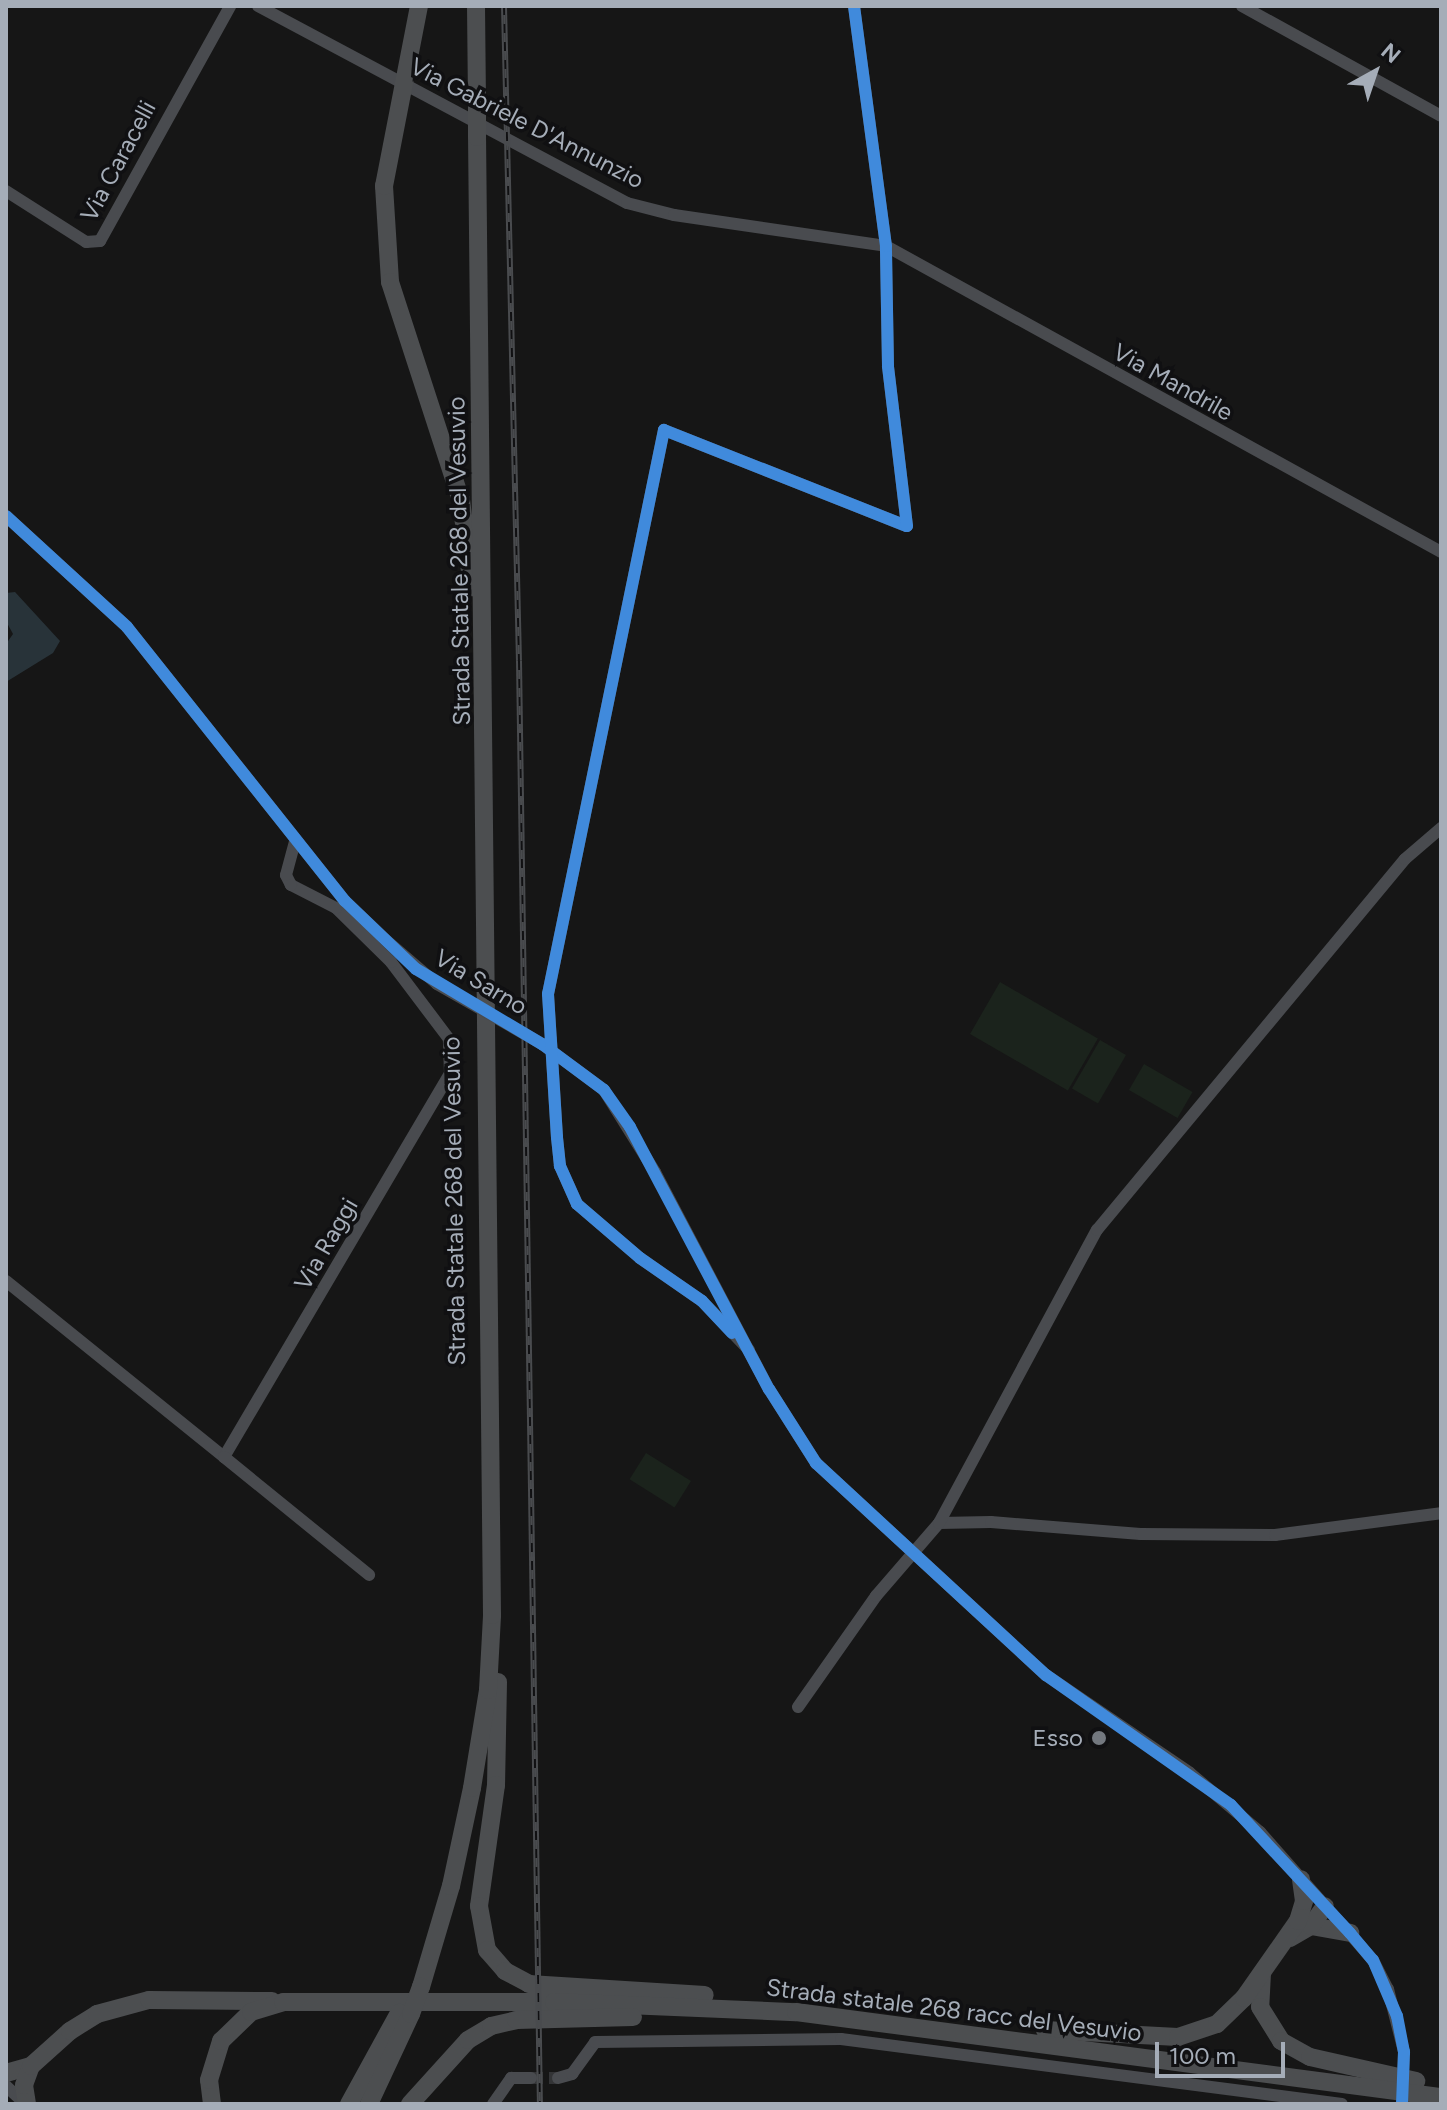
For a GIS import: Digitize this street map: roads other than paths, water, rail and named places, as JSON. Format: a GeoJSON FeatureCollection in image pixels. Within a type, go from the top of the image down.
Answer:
{"type":"FeatureCollection","features":[{"type":"Feature","properties":{"kind":"highway","name":"Strada Statale 268 del Vesuvio"},"geometry":{"type":"LineString","coordinates":[[415,1987],[447,1854],[480,1660],[473,621],[461,500],[390,282],[384,186],[419,6]]}},
{"type":"Feature","properties":{"kind":"highway","name":"Strada Statale 268 del Vesuvio"},"geometry":{"type":"LineString","coordinates":[[369,2104],[415,1987],[458,1856],[482,1730],[490,1660],[493,1520],[476,6]]}},
{"type":"Feature","properties":{"kind":"highway"},"geometry":{"type":"LineString","coordinates":[[493,1520],[499,1579],[497,1761],[478,1914],[487,1950],[505,1971],[529,1984],[752,2000]]}},
{"type":"Feature","properties":{"kind":"highway"},"geometry":{"type":"LineString","coordinates":[[1301,1879],[1304,1924]]}},
{"type":"Feature","properties":{"kind":"highway"},"geometry":{"type":"LineString","coordinates":[[1045,2030],[1154,2037],[1199,2032],[1232,2013],[1287,1939],[1325,1906]]}},
{"type":"Feature","properties":{"kind":"highway"},"geometry":{"type":"LineString","coordinates":[[1304,1924],[1350,1933]]}},
{"type":"Feature","properties":{"kind":"highway"},"geometry":{"type":"LineString","coordinates":[[1263,1968],[1260,2007],[1281,2041],[1310,2057],[1416,2081]]}},
{"type":"Feature","properties":{"kind":"highway"},"geometry":{"type":"LineString","coordinates":[[6,2073],[31,2066],[70,2031],[122,2005],[167,1999],[283,2002]]}},
{"type":"Feature","properties":{"kind":"highway","name":"Strada statale 268 racc del Vesuvio"},"geometry":{"type":"LineString","coordinates":[[212,2104],[211,2067],[221,2041],[251,2012],[283,2002],[752,2000],[1045,2030],[1441,2085]]}},
{"type":"Feature","properties":{"kind":"highway","name":"Strada statale 268 racc del Vesuvio"},"geometry":{"type":"LineString","coordinates":[[554,2002],[859,2020],[1441,2097]]}},
{"type":"Feature","properties":{"kind":"highway","name":"Strada Statale 268 del Vesuvio"},"geometry":{"type":"LineString","coordinates":[[357,2104],[405,2014]]}},
{"type":"Feature","properties":{"kind":"highway"},"geometry":{"type":"LineString","coordinates":[[349,2104],[405,2014]]}},
{"type":"Feature","properties":{"kind":"highway"},"geometry":{"type":"LineString","coordinates":[[410,2104],[468,2040],[516,2020],[859,2020]]}},
{"type":"Feature","properties":{"kind":"highway"},"geometry":{"type":"LineString","coordinates":[[26,2104],[24,2085],[31,2066]]}},
{"type":"Feature","properties":{"kind":"highway"},"geometry":{"type":"LineString","coordinates":[[417,2104],[432,2081]]}},
{"type":"Feature","properties":{"kind":"street","name":"Via Caracelli"},"geometry":{"type":"LineString","coordinates":[[6,191],[86,242],[100,241],[230,6]]}},
{"type":"Feature","properties":{"kind":"street","name":"Via Gabriele D'Annunzio"},"geometry":{"type":"LineString","coordinates":[[258,6],[627,203],[886,246]]}},
{"type":"Feature","properties":{"kind":"street"},"geometry":{"type":"LineString","coordinates":[[749,1350],[702,1301],[640,1258],[577,1204],[560,1166],[548,994],[664,430],[907,526],[888,366],[886,246],[854,6]]}},
{"type":"Feature","properties":{"kind":"street"},"geometry":{"type":"LineString","coordinates":[[1242,6],[1441,116]]}},
{"type":"Feature","properties":{"kind":"street","name":"Via Mandrile"},"geometry":{"type":"LineString","coordinates":[[886,246],[1441,552]]}},
{"type":"Feature","properties":{"kind":"street","name":"Via Sarno"},"geometry":{"type":"LineString","coordinates":[[6,516],[127,627],[345,901],[437,984],[542,1044],[604,1090],[655,1172],[749,1350],[816,1463],[911,1555],[1046,1675],[1231,1805],[1350,1933],[1388,1989],[1404,2052],[1402,2104]]}},
{"type":"Feature","properties":{"kind":"street"},"geometry":{"type":"LineString","coordinates":[[798,1707],[911,1555],[939,1523],[1097,1230],[1405,859],[1441,828]]}},
{"type":"Feature","properties":{"kind":"street","name":"Via Raggi"},"geometry":{"type":"LineString","coordinates":[[224,1457],[450,1073],[452,1055],[443,1028],[391,962],[336,908],[291,885],[286,875],[295,841]]}},
{"type":"Feature","properties":{"kind":"street"},"geometry":{"type":"LineString","coordinates":[[6,1281],[369,1575]]}},
{"type":"Feature","properties":{"kind":"street"},"geometry":{"type":"LineString","coordinates":[[939,1523],[991,1522],[1141,1534],[1275,1535],[1441,1513]]}},
{"type":"Feature","properties":{"kind":"street"},"geometry":{"type":"LineString","coordinates":[[558,2078],[572,2074],[595,2042],[841,2039],[1342,2104]]}},
{"type":"Feature","properties":{"kind":"street"},"geometry":{"type":"LineString","coordinates":[[493,2104],[511,2078],[531,2078]]}},
{"type":"Feature","properties":{"kind":"street"},"geometry":{"type":"LineString","coordinates":[[6,2086],[26,2104]]}},
{"type":"Feature","properties":{"kind":"tunnel"},"geometry":{"type":"LineString","coordinates":[[531,2078],[558,2078]]}},
{"type":"Feature","properties":{"kind":"railway"},"geometry":{"type":"LineString","coordinates":[[504,6],[519,661],[540,2104]]}},
{"type":"Feature","properties":{"kind":"place","name":"Esso"},"geometry":{"type":"Point","coordinates":[1099,1738]}}]}
